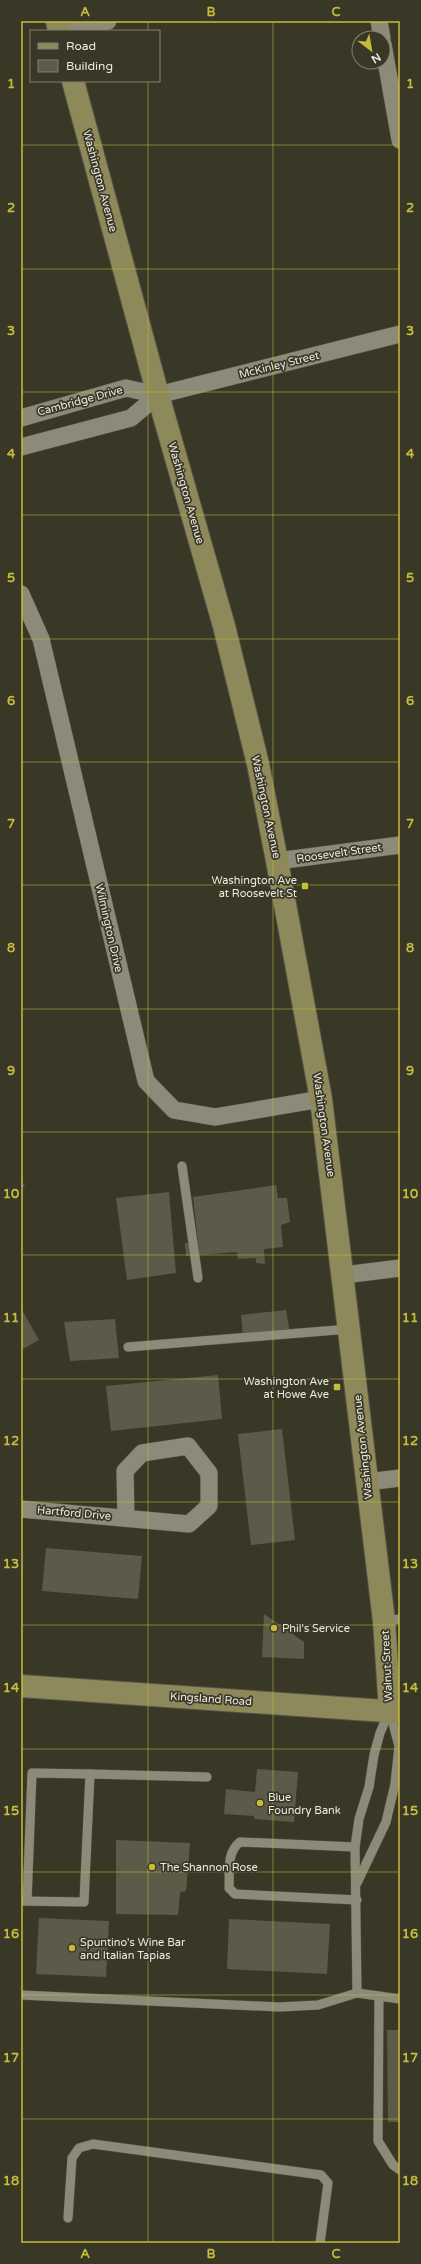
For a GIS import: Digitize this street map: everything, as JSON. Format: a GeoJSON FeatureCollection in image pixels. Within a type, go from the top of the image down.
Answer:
{"type":"FeatureCollection","features":[{"type":"Feature","properties":{"kind":"main road","name":"Washington Avenue"},"geometry":{"type":"LineString","coordinates":[[73,82],[158,395],[224,626],[258,764],[278,862],[321,1099],[344,1275],[367,1482],[391,1629]]}},
{"type":"Feature","properties":{"kind":"main road","name":"Walnut Street"},"geometry":{"type":"LineString","coordinates":[[391,1629],[395,1711]]}},
{"type":"Feature","properties":{"kind":"main road","name":"Kingsland Road"},"geometry":{"type":"LineString","coordinates":[[21,1686],[395,1711]]}},
{"type":"Feature","properties":{"kind":"street"},"geometry":{"type":"LineString","coordinates":[[70,30],[108,21]]}},
{"type":"Feature","properties":{"kind":"street"},"geometry":{"type":"LineString","coordinates":[[388,70],[400,140]]}},
{"type":"Feature","properties":{"kind":"street","name":"McKinley Street"},"geometry":{"type":"LineString","coordinates":[[158,395],[400,334]]}},
{"type":"Feature","properties":{"kind":"street","name":"Cambridge Drive"},"geometry":{"type":"LineString","coordinates":[[21,418],[126,388],[158,395]]}},
{"type":"Feature","properties":{"kind":"street"},"geometry":{"type":"LineString","coordinates":[[21,447],[130,418],[158,395]]}},
{"type":"Feature","properties":{"kind":"street","name":"Wilmington Drive"},"geometry":{"type":"LineString","coordinates":[[21,594],[41,639],[146,1081],[174,1110],[215,1117],[321,1099]]}},
{"type":"Feature","properties":{"kind":"street","name":"Roosevelt Street"},"geometry":{"type":"LineString","coordinates":[[278,862],[400,845]]}},
{"type":"Feature","properties":{"kind":"street"},"geometry":{"type":"LineString","coordinates":[[344,1275],[400,1268]]}},
{"type":"Feature","properties":{"kind":"street"},"geometry":{"type":"LineString","coordinates":[[188,1446],[209,1473],[210,1506],[189,1524],[126,1517],[124,1471],[142,1453],[188,1446]]}},
{"type":"Feature","properties":{"kind":"street"},"geometry":{"type":"LineString","coordinates":[[367,1482],[400,1478]]}},
{"type":"Feature","properties":{"kind":"street","name":"Hartford Drive"},"geometry":{"type":"LineString","coordinates":[[21,1509],[126,1517]]}},
{"type":"Feature","properties":{"kind":"lane"},"geometry":{"type":"LineString","coordinates":[[182,1166],[198,1278]]}},
{"type":"Feature","properties":{"kind":"lane"},"geometry":{"type":"LineString","coordinates":[[128,1347],[350,1329]]}},
{"type":"Feature","properties":{"kind":"lane"},"geometry":{"type":"LineString","coordinates":[[357,1993],[357,1883],[355,1847],[359,1819],[369,1787],[374,1755],[380,1733],[395,1711]]}},
{"type":"Feature","properties":{"kind":"lane"},"geometry":{"type":"LineString","coordinates":[[357,1883],[386,1822],[395,1784],[399,1746],[395,1711]]}},
{"type":"Feature","properties":{"kind":"lane"},"geometry":{"type":"LineString","coordinates":[[90,1774],[84,1902],[24,1901],[32,1773],[90,1774],[207,1777]]}},
{"type":"Feature","properties":{"kind":"lane"},"geometry":{"type":"LineString","coordinates":[[355,1847],[240,1842],[233,1848],[230,1858],[229,1888],[235,1894],[357,1900]]}},
{"type":"Feature","properties":{"kind":"lane"},"geometry":{"type":"LineString","coordinates":[[21,1995],[279,2007],[318,2005],[357,1993],[400,1999]]}},
{"type":"Feature","properties":{"kind":"lane"},"geometry":{"type":"LineString","coordinates":[[379,1996],[378,2141],[393,2165],[400,2170]]}},
{"type":"Feature","properties":{"kind":"lane"},"geometry":{"type":"LineString","coordinates":[[68,2218],[72,2158],[79,2148],[93,2144],[321,2175],[328,2183],[320,2243]]}},
{"type":"Feature","properties":{"kind":"building"},"geometry":{"type":"Polygon","coordinates":[[[21,1182],[25,1185],[21,1190],[21,1182]]]}},
{"type":"Feature","properties":{"kind":"building"},"geometry":{"type":"Polygon","coordinates":[[[276,1185],[278,1198],[287,1198],[290,1222],[281,1225],[283,1247],[264,1249],[265,1264],[256,1263],[256,1258],[238,1259],[237,1252],[186,1256],[185,1243],[198,1242],[193,1197],[276,1185]]]}},
{"type":"Feature","properties":{"kind":"building"},"geometry":{"type":"Polygon","coordinates":[[[169,1192],[176,1273],[127,1280],[116,1198],[169,1192]]]}},
{"type":"Feature","properties":{"kind":"building"},"geometry":{"type":"Polygon","coordinates":[[[21,1308],[39,1340],[21,1350],[21,1308]]]}},
{"type":"Feature","properties":{"kind":"building"},"geometry":{"type":"Polygon","coordinates":[[[286,1310],[290,1333],[243,1337],[241,1315],[286,1310]]]}},
{"type":"Feature","properties":{"kind":"building"},"geometry":{"type":"Polygon","coordinates":[[[115,1319],[119,1358],[70,1361],[64,1322],[115,1319]]]}},
{"type":"Feature","properties":{"kind":"building"},"geometry":{"type":"Polygon","coordinates":[[[218,1375],[222,1419],[111,1431],[106,1386],[218,1375]]]}},
{"type":"Feature","properties":{"kind":"building"},"geometry":{"type":"Polygon","coordinates":[[[282,1429],[295,1540],[251,1545],[238,1434],[282,1429]]]}},
{"type":"Feature","properties":{"kind":"building"},"geometry":{"type":"Polygon","coordinates":[[[46,1548],[142,1556],[138,1599],[42,1591],[46,1548]]]}},
{"type":"Feature","properties":{"kind":"building","name":"Phil's Service"},"geometry":{"type":"Polygon","coordinates":[[[264,1614],[304,1642],[304,1659],[262,1657],[264,1614]]]}},
{"type":"Feature","properties":{"kind":"building","name":"Blue Foundry Bank"},"geometry":{"type":"Polygon","coordinates":[[[257,1769],[298,1772],[294,1822],[254,1819],[254,1816],[224,1814],[226,1789],[255,1792],[257,1769]]]}},
{"type":"Feature","properties":{"kind":"building","name":"The Shannon Rose"},"geometry":{"type":"Polygon","coordinates":[[[116,1840],[190,1843],[186,1891],[180,1892],[178,1915],[116,1914],[116,1840]]]}},
{"type":"Feature","properties":{"kind":"building","name":"Spuntino's Wine Bar and Italian Tapias"},"geometry":{"type":"Polygon","coordinates":[[[39,1918],[109,1921],[106,1977],[36,1974],[39,1918]]]}},
{"type":"Feature","properties":{"kind":"building"},"geometry":{"type":"Polygon","coordinates":[[[229,1919],[330,1924],[327,1974],[227,1969],[229,1919]]]}},
{"type":"Feature","properties":{"kind":"building"},"geometry":{"type":"Polygon","coordinates":[[[387,2030],[400,2030],[400,2122],[388,2122],[387,2030]]]}},
{"type":"Feature","properties":{"kind":"place","name":"Washington Ave at Roosevelt St"},"geometry":{"type":"Point","coordinates":[305,886]}},
{"type":"Feature","properties":{"kind":"place","name":"Washington Ave at Howe Ave"},"geometry":{"type":"Point","coordinates":[337,1387]}},
{"type":"Feature","properties":{"kind":"place","name":"Phil's Service"},"geometry":{"type":"Point","coordinates":[274,1628]}},
{"type":"Feature","properties":{"kind":"place","name":"Blue Foundry Bank"},"geometry":{"type":"Point","coordinates":[260,1803]}},
{"type":"Feature","properties":{"kind":"place","name":"The Shannon Rose"},"geometry":{"type":"Point","coordinates":[152,1867]}},
{"type":"Feature","properties":{"kind":"place","name":"Spuntino's Wine Bar and Italian Tapias"},"geometry":{"type":"Point","coordinates":[72,1948]}}]}
